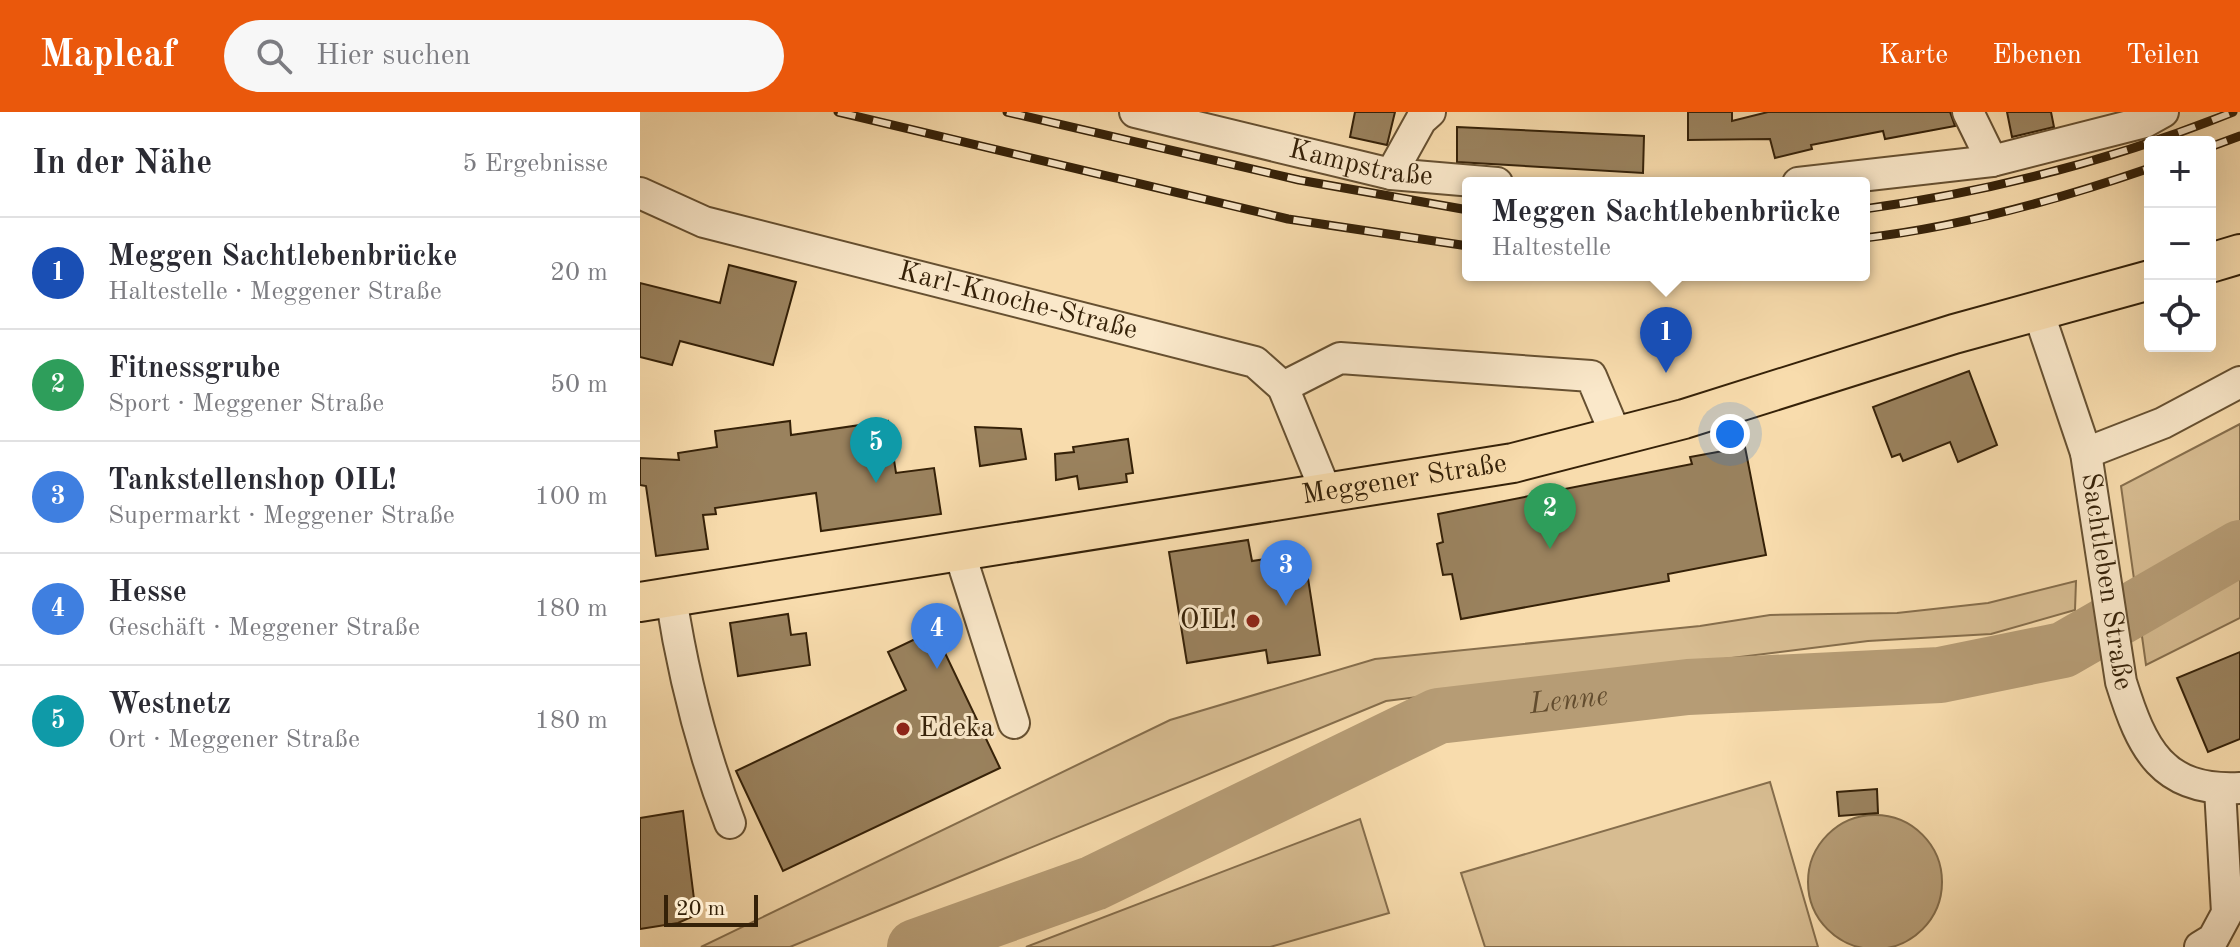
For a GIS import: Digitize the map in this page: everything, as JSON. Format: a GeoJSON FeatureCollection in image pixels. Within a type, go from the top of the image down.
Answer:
{"type":"FeatureCollection","features":[{"type":"Feature","properties":{"kind":"main road"},"geometry":{"type":"LineString","coordinates":[[2216,261],[2240,254]]}},
{"type":"Feature","properties":{"kind":"main road","name":"Meggener Straße"},"geometry":{"type":"LineString","coordinates":[[655,599],[1473,471],[1617,438],[1954,334],[2144,282]]}},
{"type":"Feature","properties":{"kind":"street","name":"Kampstraße"},"geometry":{"type":"LineString","coordinates":[[1135,112],[1391,174],[1462,180]]}},
{"type":"Feature","properties":{"kind":"street"},"geometry":{"type":"LineString","coordinates":[[1391,174],[1421,120],[1430,112]]}},
{"type":"Feature","properties":{"kind":"street"},"geometry":{"type":"LineString","coordinates":[[1968,112],[1992,161]]}},
{"type":"Feature","properties":{"kind":"street"},"geometry":{"type":"LineString","coordinates":[[1851,177],[1992,161],[2145,122],[2163,112]]}},
{"type":"Feature","properties":{"kind":"street","name":"Karl-Knoche-Straße"},"geometry":{"type":"LineString","coordinates":[[640,193],[704,222],[1223,351],[1255,362],[1283,387],[1326,492]]}},
{"type":"Feature","properties":{"kind":"street","name":"Sachtleben Straße"},"geometry":{"type":"LineString","coordinates":[[2038,311],[2086,453],[2121,682],[2132,717],[2155,759],[2185,782],[2230,788]]}},
{"type":"Feature","properties":{"kind":"street"},"geometry":{"type":"LineString","coordinates":[[1283,387],[1340,358],[1591,376],[1617,438]]}},
{"type":"Feature","properties":{"kind":"street"},"geometry":{"type":"LineString","coordinates":[[2086,453],[2163,423],[2240,382]]}},
{"type":"Feature","properties":{"kind":"street"},"geometry":{"type":"LineString","coordinates":[[959,551],[1014,723]]}},
{"type":"Feature","properties":{"kind":"street"},"geometry":{"type":"LineString","coordinates":[[655,599],[681,658],[709,766],[730,823]]}},
{"type":"Feature","properties":{"kind":"street"},"geometry":{"type":"LineString","coordinates":[[2200,947],[2213,939],[2227,913],[2230,788]]}},
{"type":"Feature","properties":{"kind":"shaded area"},"geometry":{"type":"Polygon","coordinates":[[[2240,424],[2240,618],[2146,665],[2121,486],[2240,424]]]}},
{"type":"Feature","properties":{"kind":"shaded area"},"geometry":{"type":"Polygon","coordinates":[[[2076,581],[2075,610],[1991,634],[1868,641],[1386,701],[790,947],[701,947],[1170,720],[1375,659],[1700,626],[1770,615],[1897,613],[1988,603],[2076,581]]]}},
{"type":"Feature","properties":{"kind":"shaded area"},"geometry":{"type":"Polygon","coordinates":[[[1770,782],[1818,947],[1485,947],[1461,873],[1770,782]]]}},
{"type":"Feature","properties":{"kind":"shaded area"},"geometry":{"type":"Polygon","coordinates":[[[1875,815],[1901,820],[1930,845],[1942,882],[1937,908],[1922,929],[1901,944],[1868,948],[1849,944],[1828,929],[1813,908],[1808,882],[1813,856],[1828,835],[1849,820],[1875,815]]]}},
{"type":"Feature","properties":{"kind":"shaded area"},"geometry":{"type":"Polygon","coordinates":[[[1360,819],[1389,913],[1270,947],[1026,947],[1360,819]]]}},
{"type":"Feature","properties":{"kind":"building"},"geometry":{"type":"Polygon","coordinates":[[[1355,112],[1395,112],[1387,145],[1350,137],[1355,112]]]}},
{"type":"Feature","properties":{"kind":"building"},"geometry":{"type":"Polygon","coordinates":[[[1688,112],[1732,112],[1732,121],[1768,112],[1950,112],[1955,126],[1885,139],[1883,131],[1811,145],[1812,149],[1775,158],[1770,139],[1688,140],[1688,112]]]}},
{"type":"Feature","properties":{"kind":"building"},"geometry":{"type":"Polygon","coordinates":[[[2007,112],[2051,112],[2054,127],[2012,137],[2007,112]]]}},
{"type":"Feature","properties":{"kind":"building"},"geometry":{"type":"Polygon","coordinates":[[[1457,127],[1644,136],[1643,173],[1457,162],[1457,127]]]}},
{"type":"Feature","properties":{"kind":"building"},"geometry":{"type":"Polygon","coordinates":[[[729,265],[796,282],[773,365],[680,341],[672,365],[640,357],[640,283],[720,303],[729,265]]]}},
{"type":"Feature","properties":{"kind":"building"},"geometry":{"type":"Polygon","coordinates":[[[1969,371],[1997,445],[1958,462],[1950,442],[1903,461],[1900,454],[1892,457],[1873,407],[1969,371]]]}},
{"type":"Feature","properties":{"kind":"building"},"geometry":{"type":"Polygon","coordinates":[[[790,421],[791,435],[888,421],[896,473],[934,468],[941,514],[821,531],[816,493],[715,508],[716,514],[703,515],[708,549],[656,556],[646,486],[640,485],[640,458],[679,460],[678,453],[717,447],[715,431],[790,421]]]}},
{"type":"Feature","properties":{"kind":"building"},"geometry":{"type":"Polygon","coordinates":[[[975,427],[1021,429],[1026,459],[980,466],[975,427]]]}},
{"type":"Feature","properties":{"kind":"building"},"geometry":{"type":"Polygon","coordinates":[[[1128,439],[1133,473],[1126,474],[1127,482],[1079,489],[1077,476],[1056,480],[1055,454],[1074,452],[1073,447],[1128,439]]]}},
{"type":"Feature","properties":{"kind":"building"},"geometry":{"type":"Polygon","coordinates":[[[1745,447],[1766,555],[1668,574],[1669,581],[1461,619],[1452,574],[1443,575],[1437,544],[1443,542],[1438,514],[1692,464],[1690,457],[1745,447]]]}},
{"type":"Feature","properties":{"kind":"building"},"geometry":{"type":"Polygon","coordinates":[[[1248,540],[1252,561],[1304,553],[1320,655],[1268,663],[1266,650],[1187,663],[1169,552],[1248,540]]]}},
{"type":"Feature","properties":{"kind":"building"},"geometry":{"type":"Polygon","coordinates":[[[788,614],[791,635],[806,633],[810,665],[738,676],[730,623],[788,614]]]}},
{"type":"Feature","properties":{"kind":"building","name":"Edeka"},"geometry":{"type":"Polygon","coordinates":[[[934,630],[1000,768],[783,871],[736,771],[906,690],[888,652],[934,630]]]}},
{"type":"Feature","properties":{"kind":"building"},"geometry":{"type":"Polygon","coordinates":[[[2240,652],[2240,739],[2208,752],[2177,678],[2240,652]]]}},
{"type":"Feature","properties":{"kind":"building"},"geometry":{"type":"Polygon","coordinates":[[[1877,789],[1878,813],[1839,816],[1837,792],[1877,789]]]}},
{"type":"Feature","properties":{"kind":"building"},"geometry":{"type":"Polygon","coordinates":[[[683,811],[696,915],[678,923],[640,929],[640,818],[683,811]]]}},
{"type":"Feature","properties":{"kind":"waterway","name":"Lenne"},"geometry":{"type":"LineString","coordinates":[[915,947],[1094,883],[1438,716],[1688,687],[1940,675],[2063,650],[2240,548]]}},
{"type":"Feature","properties":{"kind":"railway"},"geometry":{"type":"LineString","coordinates":[[838,112],[1288,219],[1462,245]]}},
{"type":"Feature","properties":{"kind":"railway"},"geometry":{"type":"LineString","coordinates":[[1007,112],[1299,180],[1462,209]]}},
{"type":"Feature","properties":{"kind":"railway"},"geometry":{"type":"LineString","coordinates":[[1870,208],[2052,172],[2144,145],[2233,112]]}},
{"type":"Feature","properties":{"kind":"railway"},"geometry":{"type":"LineString","coordinates":[[2216,145],[2240,136]]}},
{"type":"Feature","properties":{"kind":"railway"},"geometry":{"type":"LineString","coordinates":[[1870,237],[1937,227],[2008,211],[2144,170]]}},
{"type":"Feature","properties":{"kind":"place","name":"Meggen Sachtlebenbrücke"},"geometry":{"type":"Point","coordinates":[1666,373]}},
{"type":"Feature","properties":{"kind":"place","name":"Westnetz"},"geometry":{"type":"Point","coordinates":[876,483]}},
{"type":"Feature","properties":{"kind":"place","name":"Fitnessgrube"},"geometry":{"type":"Point","coordinates":[1550,549]}},
{"type":"Feature","properties":{"kind":"place","name":"Tankstellenshop OIL!"},"geometry":{"type":"Point","coordinates":[1286,606]}},
{"type":"Feature","properties":{"kind":"place","name":"OIL!"},"geometry":{"type":"Point","coordinates":[1253,621]}},
{"type":"Feature","properties":{"kind":"place","name":"Hesse"},"geometry":{"type":"Point","coordinates":[937,669]}},
{"type":"Feature","properties":{"kind":"place","name":"Edeka"},"geometry":{"type":"Point","coordinates":[903,729]}}]}
